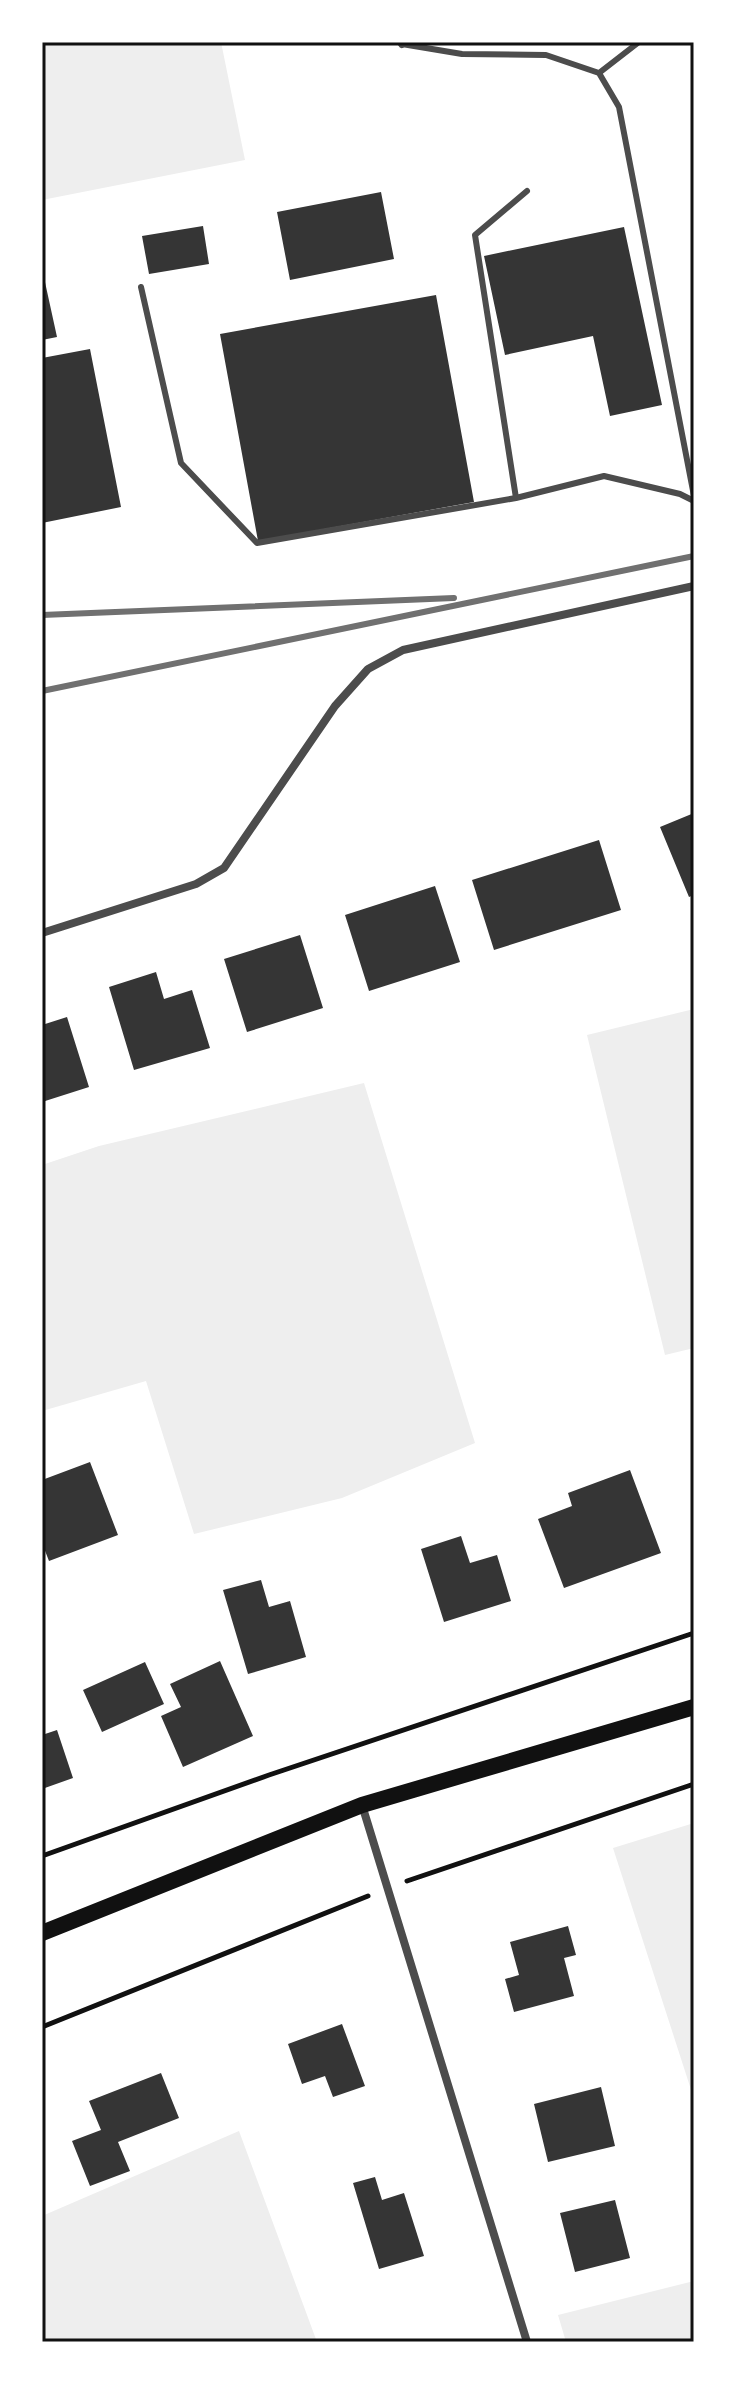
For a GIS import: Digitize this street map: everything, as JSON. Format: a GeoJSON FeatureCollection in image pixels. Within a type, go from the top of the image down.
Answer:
{"type":"FeatureCollection","features":[{"type":"Feature","properties":{"kind":"main road"},"geometry":{"type":"LineString","coordinates":[[42,1933],[362,1805],[694,1707]]}},
{"type":"Feature","properties":{"kind":"street"},"geometry":{"type":"LineString","coordinates":[[42,933],[196,884],[224,868],[335,706],[368,669],[403,650],[694,586]]}},
{"type":"Feature","properties":{"kind":"street"},"geometry":{"type":"LineString","coordinates":[[362,1805],[527,2342]]}},
{"type":"Feature","properties":{"kind":"lane"},"geometry":{"type":"LineString","coordinates":[[599,73],[639,42]]}},
{"type":"Feature","properties":{"kind":"lane"},"geometry":{"type":"LineString","coordinates":[[401,43],[462,54],[546,55],[599,73],[619,107],[694,499]]}},
{"type":"Feature","properties":{"kind":"lane"},"geometry":{"type":"LineString","coordinates":[[516,498],[475,235],[527,191]]}},
{"type":"Feature","properties":{"kind":"lane"},"geometry":{"type":"LineString","coordinates":[[141,287],[181,463],[257,543],[516,498],[604,476],[694,499]]}},
{"type":"Feature","properties":{"kind":"path"},"geometry":{"type":"LineString","coordinates":[[42,1856],[269,1775],[694,1633]]}},
{"type":"Feature","properties":{"kind":"shaded area"},"geometry":{"type":"Polygon","coordinates":[[[42,42],[221,42],[245,160],[42,200],[42,42]]]}},
{"type":"Feature","properties":{"kind":"shaded area"},"geometry":{"type":"Polygon","coordinates":[[[694,1009],[694,1348],[665,1355],[587,1035],[694,1009]]]}},
{"type":"Feature","properties":{"kind":"shaded area"},"geometry":{"type":"Polygon","coordinates":[[[364,1083],[475,1443],[342,1498],[194,1534],[146,1381],[42,1411],[42,1165],[99,1146],[364,1083]]]}},
{"type":"Feature","properties":{"kind":"shaded area"},"geometry":{"type":"Polygon","coordinates":[[[694,1823],[694,2099],[613,1848],[694,1823]]]}},
{"type":"Feature","properties":{"kind":"shaded area"},"geometry":{"type":"Polygon","coordinates":[[[239,2131],[317,2342],[42,2342],[42,2216],[239,2131]]]}},
{"type":"Feature","properties":{"kind":"shaded area"},"geometry":{"type":"Polygon","coordinates":[[[694,2281],[694,2342],[566,2342],[558,2315],[694,2281]]]}},
{"type":"Feature","properties":{"kind":"building"},"geometry":{"type":"Polygon","coordinates":[[[381,192],[394,259],[290,280],[277,212],[381,192]]]}},
{"type":"Feature","properties":{"kind":"building"},"geometry":{"type":"Polygon","coordinates":[[[203,226],[209,264],[149,274],[142,236],[203,226]]]}},
{"type":"Feature","properties":{"kind":"building"},"geometry":{"type":"Polygon","coordinates":[[[624,227],[662,405],[610,416],[593,336],[505,355],[484,256],[624,227]]]}},
{"type":"Feature","properties":{"kind":"building"},"geometry":{"type":"Polygon","coordinates":[[[42,274],[57,337],[42,340],[42,274]]]}},
{"type":"Feature","properties":{"kind":"building"},"geometry":{"type":"Polygon","coordinates":[[[436,295],[474,502],[258,541],[220,334],[436,295]]]}},
{"type":"Feature","properties":{"kind":"building"},"geometry":{"type":"Polygon","coordinates":[[[90,349],[121,507],[42,523],[42,358],[90,349]]]}},
{"type":"Feature","properties":{"kind":"building"},"geometry":{"type":"Polygon","coordinates":[[[694,813],[694,895],[689,897],[660,827],[694,813]]]}},
{"type":"Feature","properties":{"kind":"building"},"geometry":{"type":"Polygon","coordinates":[[[599,840],[621,910],[494,950],[472,880],[599,840]]]}},
{"type":"Feature","properties":{"kind":"building"},"geometry":{"type":"Polygon","coordinates":[[[435,886],[460,962],[369,991],[345,915],[435,886]]]}},
{"type":"Feature","properties":{"kind":"building"},"geometry":{"type":"Polygon","coordinates":[[[300,935],[323,1008],[247,1032],[224,959],[300,935]]]}},
{"type":"Feature","properties":{"kind":"building"},"geometry":{"type":"Polygon","coordinates":[[[156,972],[164,999],[192,990],[210,1048],[134,1070],[109,987],[156,972]]]}},
{"type":"Feature","properties":{"kind":"building"},"geometry":{"type":"Polygon","coordinates":[[[67,1017],[89,1087],[42,1102],[42,1025],[67,1017]]]}},
{"type":"Feature","properties":{"kind":"building"},"geometry":{"type":"Polygon","coordinates":[[[90,1462],[118,1535],[49,1561],[42,1543],[42,1480],[90,1462]]]}},
{"type":"Feature","properties":{"kind":"building"},"geometry":{"type":"Polygon","coordinates":[[[630,1470],[661,1553],[564,1588],[538,1519],[572,1506],[568,1493],[630,1470]]]}},
{"type":"Feature","properties":{"kind":"building"},"geometry":{"type":"Polygon","coordinates":[[[461,1536],[470,1563],[497,1555],[511,1601],[444,1622],[421,1549],[461,1536]]]}},
{"type":"Feature","properties":{"kind":"building"},"geometry":{"type":"Polygon","coordinates":[[[261,1580],[269,1607],[290,1601],[306,1657],[248,1674],[223,1590],[261,1580]]]}},
{"type":"Feature","properties":{"kind":"building"},"geometry":{"type":"Polygon","coordinates":[[[220,1661],[253,1736],[183,1767],[161,1716],[181,1707],[170,1684],[220,1661]]]}},
{"type":"Feature","properties":{"kind":"building"},"geometry":{"type":"Polygon","coordinates":[[[145,1662],[164,1704],[102,1732],[83,1690],[145,1662]]]}},
{"type":"Feature","properties":{"kind":"building"},"geometry":{"type":"Polygon","coordinates":[[[57,1730],[73,1778],[42,1789],[42,1735],[57,1730]]]}},
{"type":"Feature","properties":{"kind":"building"},"geometry":{"type":"Polygon","coordinates":[[[568,1926],[576,1955],[564,1958],[574,1996],[514,2012],[505,1979],[519,1975],[510,1942],[568,1926]]]}},
{"type":"Feature","properties":{"kind":"building"},"geometry":{"type":"Polygon","coordinates":[[[342,2024],[365,2086],[333,2097],[325,2076],[302,2084],[288,2044],[342,2024]]]}},
{"type":"Feature","properties":{"kind":"building"},"geometry":{"type":"Polygon","coordinates":[[[161,2073],[179,2118],[118,2142],[130,2171],[90,2186],[72,2141],[101,2130],[89,2101],[161,2073]]]}},
{"type":"Feature","properties":{"kind":"building"},"geometry":{"type":"Polygon","coordinates":[[[601,2087],[615,2146],[548,2162],[534,2104],[601,2087]]]}},
{"type":"Feature","properties":{"kind":"building"},"geometry":{"type":"Polygon","coordinates":[[[375,2177],[382,2200],[404,2193],[424,2256],[379,2269],[353,2183],[375,2177]]]}},
{"type":"Feature","properties":{"kind":"building"},"geometry":{"type":"Polygon","coordinates":[[[615,2200],[630,2258],[575,2272],[560,2213],[615,2200]]]}},
{"type":"Feature","properties":{"kind":"railway"},"geometry":{"type":"LineString","coordinates":[[42,691],[694,556]]}},
{"type":"Feature","properties":{"kind":"railway"},"geometry":{"type":"LineString","coordinates":[[42,615],[454,598]]}}]}
